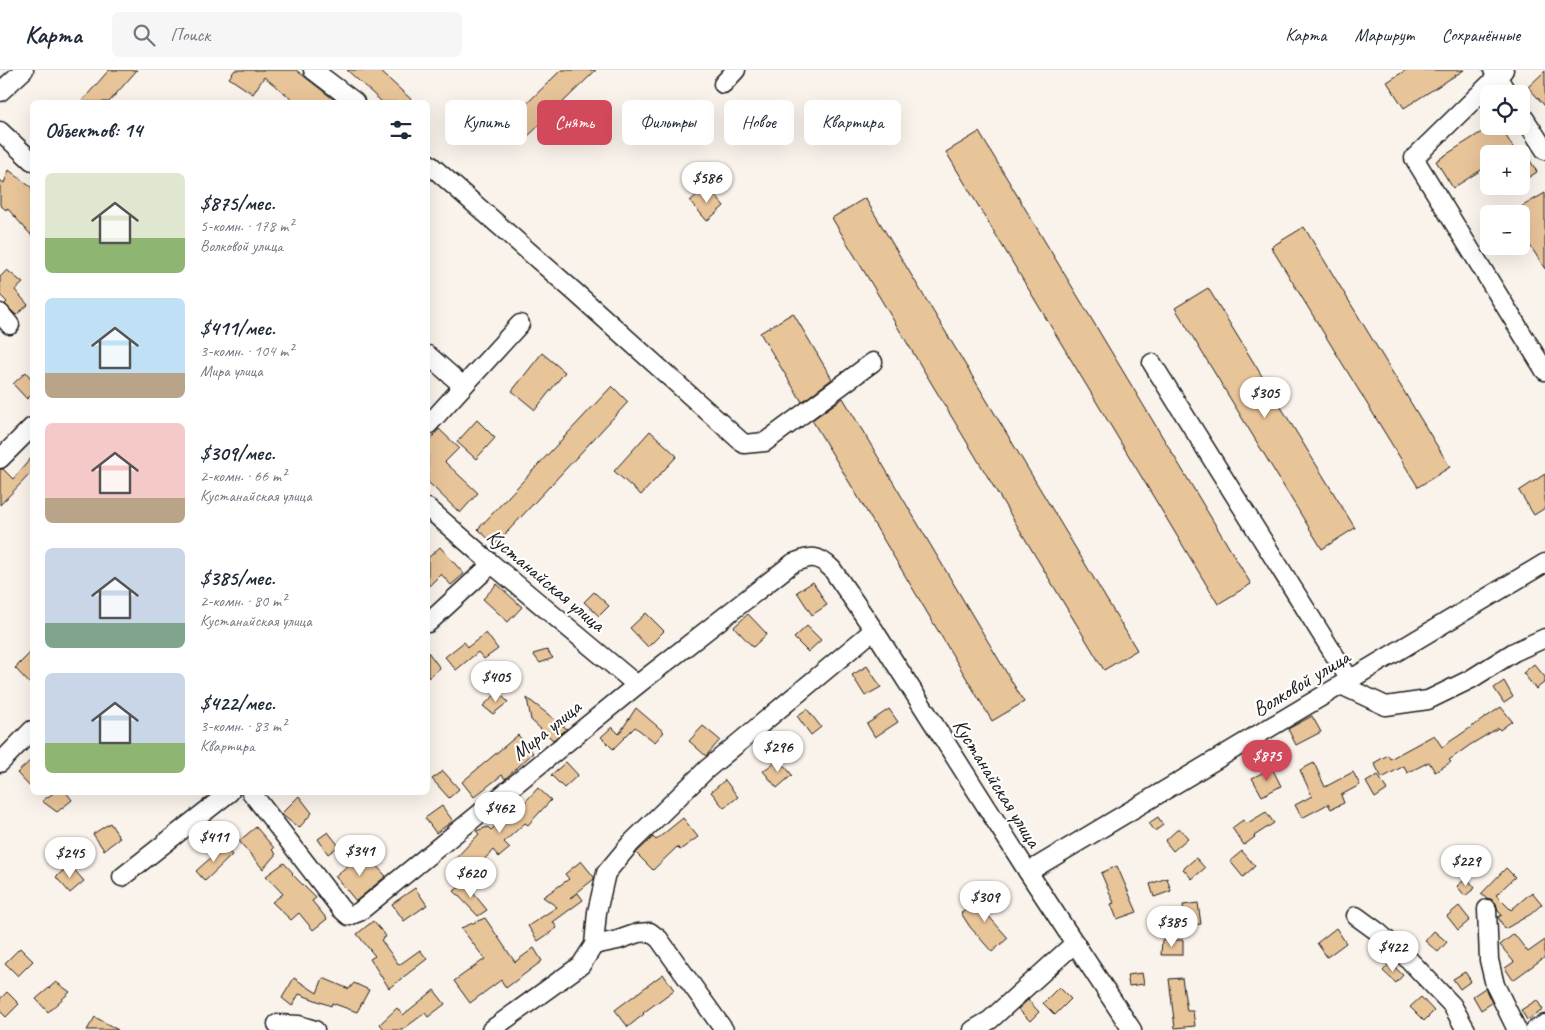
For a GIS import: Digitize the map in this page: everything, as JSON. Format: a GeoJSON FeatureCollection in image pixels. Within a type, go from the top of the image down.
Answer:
{"type":"FeatureCollection","features":[{"type":"Feature","properties":{"kind":"street"},"geometry":{"type":"LineString","coordinates":[[0,92],[24,70]]}},
{"type":"Feature","properties":{"kind":"street"},"geometry":{"type":"LineString","coordinates":[[313,70],[352,100]]}},
{"type":"Feature","properties":{"kind":"street"},"geometry":{"type":"LineString","coordinates":[[723,84],[736,70]]}},
{"type":"Feature","properties":{"kind":"street"},"geometry":{"type":"LineString","coordinates":[[1504,85],[1498,72],[1414,158],[1545,371]]}},
{"type":"Feature","properties":{"kind":"street"},"geometry":{"type":"LineString","coordinates":[[1530,128],[1545,150]]}},
{"type":"Feature","properties":{"kind":"street"},"geometry":{"type":"LineString","coordinates":[[0,131],[30,160]]}},
{"type":"Feature","properties":{"kind":"street"},"geometry":{"type":"LineString","coordinates":[[430,165],[744,444],[765,442],[873,362]]}},
{"type":"Feature","properties":{"kind":"street"},"geometry":{"type":"LineString","coordinates":[[430,423],[520,324]]}},
{"type":"Feature","properties":{"kind":"street"},"geometry":{"type":"LineString","coordinates":[[430,357],[463,386]]}},
{"type":"Feature","properties":{"kind":"street"},"geometry":{"type":"LineString","coordinates":[[1152,362],[1345,682],[1386,706],[1428,700],[1471,679],[1514,652],[1545,638]]}},
{"type":"Feature","properties":{"kind":"street"},"geometry":{"type":"LineString","coordinates":[[0,459],[30,429]]}},
{"type":"Feature","properties":{"kind":"street","name":"Кустанайская улица"},"geometry":{"type":"LineString","coordinates":[[430,510],[637,685],[793,562],[809,557],[824,561],[832,569],[874,630],[1028,872],[1132,1030]]}},
{"type":"Feature","properties":{"kind":"street","name":"Волковой улица"},"geometry":{"type":"LineString","coordinates":[[1028,872],[1545,563]]}},
{"type":"Feature","properties":{"kind":"street"},"geometry":{"type":"LineString","coordinates":[[430,621],[492,564]]}},
{"type":"Feature","properties":{"kind":"street"},"geometry":{"type":"LineString","coordinates":[[491,1030],[581,965],[594,945],[597,912],[606,873],[631,843],[707,769],[874,630]]}},
{"type":"Feature","properties":{"kind":"street","name":"Мира улица"},"geometry":{"type":"LineString","coordinates":[[252,795],[341,909],[349,916],[359,912],[637,685]]}},
{"type":"Feature","properties":{"kind":"street"},"geometry":{"type":"LineString","coordinates":[[0,763],[30,732]]}},
{"type":"Feature","properties":{"kind":"street"},"geometry":{"type":"LineString","coordinates":[[122,877],[226,795]]}},
{"type":"Feature","properties":{"kind":"street"},"geometry":{"type":"LineString","coordinates":[[1487,909],[1489,960],[1495,984],[1517,1030]]}},
{"type":"Feature","properties":{"kind":"street"},"geometry":{"type":"LineString","coordinates":[[1356,916],[1378,932],[1452,1005],[1466,1030]]}},
{"type":"Feature","properties":{"kind":"street"},"geometry":{"type":"LineString","coordinates":[[594,945],[638,933],[650,932],[659,939],[724,1030]]}},
{"type":"Feature","properties":{"kind":"street"},"geometry":{"type":"LineString","coordinates":[[973,1030],[990,1020],[1075,943]]}},
{"type":"Feature","properties":{"kind":"street"},"geometry":{"type":"LineString","coordinates":[[277,1024],[299,1025],[315,1030]]}},
{"type":"Feature","properties":{"kind":"street"},"geometry":{"type":"LineString","coordinates":[[1535,1030],[1545,1024]]}},
{"type":"Feature","properties":{"kind":"building"},"geometry":{"type":"Polygon","coordinates":[[[109,70],[137,70],[111,100],[83,100],[109,70]]]}},
{"type":"Feature","properties":{"kind":"building"},"geometry":{"type":"Polygon","coordinates":[[[235,70],[296,70],[334,100],[293,100],[264,77],[253,94],[229,78],[235,70]]]}},
{"type":"Feature","properties":{"kind":"building"},"geometry":{"type":"Polygon","coordinates":[[[347,70],[379,70],[412,100],[380,100],[347,70]]]}},
{"type":"Feature","properties":{"kind":"building"},"geometry":{"type":"Polygon","coordinates":[[[561,70],[596,70],[565,100],[537,100],[537,127],[527,137],[527,103],[561,70]]]}},
{"type":"Feature","properties":{"kind":"building"},"geometry":{"type":"Polygon","coordinates":[[[1406,70],[1464,70],[1404,108],[1387,82],[1406,70]]]}},
{"type":"Feature","properties":{"kind":"building"},"geometry":{"type":"Polygon","coordinates":[[[1545,71],[1545,106],[1530,89],[1530,85],[1545,71]]]}},
{"type":"Feature","properties":{"kind":"building"},"geometry":{"type":"Polygon","coordinates":[[[979,132],[1251,584],[1218,604],[946,152],[979,132]]]}},
{"type":"Feature","properties":{"kind":"building"},"geometry":{"type":"Polygon","coordinates":[[[1480,133],[1480,135],[1505,135],[1512,145],[1480,145],[1480,171],[1453,188],[1436,161],[1480,133]]]}},
{"type":"Feature","properties":{"kind":"building"},"geometry":{"type":"Polygon","coordinates":[[[1530,160],[1537,172],[1530,176],[1530,160]]]}},
{"type":"Feature","properties":{"kind":"building"},"geometry":{"type":"Polygon","coordinates":[[[9,170],[30,186],[30,234],[7,208],[6,210],[0,205],[0,180],[4,183],[9,170]]]}},
{"type":"Feature","properties":{"kind":"building"},"geometry":{"type":"Polygon","coordinates":[[[707,186],[724,206],[707,221],[690,201],[707,186]]]}},
{"type":"Feature","properties":{"kind":"building"},"geometry":{"type":"Polygon","coordinates":[[[1545,193],[1545,269],[1530,245],[1530,205],[1524,205],[1545,193]]]}},
{"type":"Feature","properties":{"kind":"building"},"geometry":{"type":"Polygon","coordinates":[[[865,198],[1137,650],[1104,670],[832,218],[865,198]]]}},
{"type":"Feature","properties":{"kind":"building"},"geometry":{"type":"Polygon","coordinates":[[[1304,227],[1450,467],[1418,487],[1271,247],[1304,227]]]}},
{"type":"Feature","properties":{"kind":"building"},"geometry":{"type":"Polygon","coordinates":[[[7,270],[23,283],[15,290],[28,305],[16,315],[5,304],[7,302],[0,295],[0,277],[7,270]]]}},
{"type":"Feature","properties":{"kind":"building"},"geometry":{"type":"Polygon","coordinates":[[[1208,288],[1355,528],[1322,549],[1175,308],[1208,288]]]}},
{"type":"Feature","properties":{"kind":"building"},"geometry":{"type":"Polygon","coordinates":[[[793,313],[832,379],[802,402],[760,333],[793,313]]]}},
{"type":"Feature","properties":{"kind":"building"},"geometry":{"type":"Polygon","coordinates":[[[542,353],[565,372],[535,410],[512,391],[542,353]]]}},
{"type":"Feature","properties":{"kind":"building"},"geometry":{"type":"Polygon","coordinates":[[[26,372],[30,377],[30,396],[27,399],[13,384],[26,372]]]}},
{"type":"Feature","properties":{"kind":"building"},"geometry":{"type":"Polygon","coordinates":[[[612,386],[628,402],[495,545],[478,529],[612,386]]]}},
{"type":"Feature","properties":{"kind":"building"},"geometry":{"type":"Polygon","coordinates":[[[843,398],[1024,702],[992,721],[812,420],[843,398]]]}},
{"type":"Feature","properties":{"kind":"building"},"geometry":{"type":"Polygon","coordinates":[[[477,420],[495,438],[476,459],[457,442],[477,420]]]}},
{"type":"Feature","properties":{"kind":"building"},"geometry":{"type":"Polygon","coordinates":[[[439,429],[459,448],[445,462],[478,493],[460,513],[430,484],[430,440],[439,429]]]}},
{"type":"Feature","properties":{"kind":"building"},"geometry":{"type":"Polygon","coordinates":[[[650,431],[677,456],[641,495],[614,471],[650,431]]]}},
{"type":"Feature","properties":{"kind":"building"},"geometry":{"type":"Polygon","coordinates":[[[30,459],[30,474],[0,505],[0,469],[3,469],[13,479],[30,459]]]}},
{"type":"Feature","properties":{"kind":"building"},"geometry":{"type":"Polygon","coordinates":[[[1545,474],[1545,508],[1534,515],[1519,491],[1545,474]]]}},
{"type":"Feature","properties":{"kind":"building"},"geometry":{"type":"Polygon","coordinates":[[[440,547],[464,574],[451,585],[441,574],[430,585],[430,556],[440,547]]]}},
{"type":"Feature","properties":{"kind":"building"},"geometry":{"type":"Polygon","coordinates":[[[813,582],[827,605],[812,615],[797,592],[813,582]]]}},
{"type":"Feature","properties":{"kind":"building"},"geometry":{"type":"Polygon","coordinates":[[[497,584],[522,607],[508,622],[483,599],[497,584]]]}},
{"type":"Feature","properties":{"kind":"building"},"geometry":{"type":"Polygon","coordinates":[[[594,592],[609,606],[599,616],[584,602],[594,592]]]}},
{"type":"Feature","properties":{"kind":"building"},"geometry":{"type":"Polygon","coordinates":[[[646,613],[664,631],[648,647],[630,628],[646,613]]]}},
{"type":"Feature","properties":{"kind":"building"},"geometry":{"type":"Polygon","coordinates":[[[748,614],[767,634],[753,647],[734,627],[748,614]]]}},
{"type":"Feature","properties":{"kind":"building"},"geometry":{"type":"Polygon","coordinates":[[[807,626],[821,640],[808,652],[794,638],[807,626]]]}},
{"type":"Feature","properties":{"kind":"building"},"geometry":{"type":"Polygon","coordinates":[[[486,633],[498,649],[484,659],[478,652],[456,670],[445,657],[464,642],[468,647],[486,633]]]}},
{"type":"Feature","properties":{"kind":"building"},"geometry":{"type":"Polygon","coordinates":[[[547,650],[553,658],[540,663],[533,654],[547,650]]]}},
{"type":"Feature","properties":{"kind":"building"},"geometry":{"type":"Polygon","coordinates":[[[30,653],[30,684],[15,668],[30,653]]]}},
{"type":"Feature","properties":{"kind":"building"},"geometry":{"type":"Polygon","coordinates":[[[430,655],[440,668],[430,676],[430,655]]]}},
{"type":"Feature","properties":{"kind":"building"},"geometry":{"type":"Polygon","coordinates":[[[1534,664],[1545,677],[1545,682],[1536,689],[1523,673],[1534,664]]]}},
{"type":"Feature","properties":{"kind":"building"},"geometry":{"type":"Polygon","coordinates":[[[867,666],[881,687],[865,696],[852,675],[867,666]]]}},
{"type":"Feature","properties":{"kind":"building"},"geometry":{"type":"Polygon","coordinates":[[[1504,681],[1513,697],[1504,703],[1494,688],[1504,681]]]}},
{"type":"Feature","properties":{"kind":"building"},"geometry":{"type":"Polygon","coordinates":[[[498,692],[508,702],[493,714],[483,706],[498,692]]]}},
{"type":"Feature","properties":{"kind":"building"},"geometry":{"type":"Polygon","coordinates":[[[527,698],[567,729],[553,740],[531,720],[527,698]]]}},
{"type":"Feature","properties":{"kind":"building"},"geometry":{"type":"Polygon","coordinates":[[[1501,707],[1512,721],[1500,730],[1498,728],[1470,745],[1449,760],[1451,762],[1435,772],[1429,762],[1407,773],[1404,766],[1382,778],[1374,763],[1388,755],[1390,759],[1434,735],[1442,747],[1501,707]]]}},
{"type":"Feature","properties":{"kind":"building"},"geometry":{"type":"Polygon","coordinates":[[[636,708],[664,732],[655,742],[635,727],[613,749],[601,737],[612,727],[619,734],[636,708]]]}},
{"type":"Feature","properties":{"kind":"building"},"geometry":{"type":"Polygon","coordinates":[[[807,709],[821,727],[811,735],[797,716],[807,709]]]}},
{"type":"Feature","properties":{"kind":"building"},"geometry":{"type":"Polygon","coordinates":[[[889,709],[898,722],[875,737],[867,724],[889,709]]]}},
{"type":"Feature","properties":{"kind":"building"},"geometry":{"type":"Polygon","coordinates":[[[1312,716],[1321,732],[1296,745],[1288,729],[1312,716]]]}},
{"type":"Feature","properties":{"kind":"building"},"geometry":{"type":"Polygon","coordinates":[[[703,726],[720,740],[706,756],[689,741],[703,726]]]}},
{"type":"Feature","properties":{"kind":"building"},"geometry":{"type":"Polygon","coordinates":[[[518,735],[533,753],[505,779],[502,775],[474,797],[462,782],[518,735]]]}},
{"type":"Feature","properties":{"kind":"building"},"geometry":{"type":"Polygon","coordinates":[[[779,759],[792,775],[777,788],[763,771],[779,759]]]}},
{"type":"Feature","properties":{"kind":"building"},"geometry":{"type":"Polygon","coordinates":[[[30,761],[30,787],[17,773],[30,761]]]}},
{"type":"Feature","properties":{"kind":"building"},"geometry":{"type":"Polygon","coordinates":[[[566,762],[578,775],[564,788],[551,775],[566,762]]]}},
{"type":"Feature","properties":{"kind":"building"},"geometry":{"type":"Polygon","coordinates":[[[1314,763],[1325,787],[1353,772],[1360,785],[1341,795],[1344,803],[1331,809],[1328,804],[1302,818],[1295,805],[1312,796],[1300,770],[1314,763]]]}},
{"type":"Feature","properties":{"kind":"building"},"geometry":{"type":"Polygon","coordinates":[[[1272,768],[1281,786],[1262,796],[1252,778],[1272,768]]]}},
{"type":"Feature","properties":{"kind":"building"},"geometry":{"type":"Polygon","coordinates":[[[443,771],[459,789],[449,798],[432,779],[443,771]]]}},
{"type":"Feature","properties":{"kind":"building"},"geometry":{"type":"Polygon","coordinates":[[[1378,775],[1387,790],[1375,798],[1366,782],[1378,775]]]}},
{"type":"Feature","properties":{"kind":"building"},"geometry":{"type":"Polygon","coordinates":[[[725,780],[738,797],[724,808],[711,792],[725,780]]]}},
{"type":"Feature","properties":{"kind":"building"},"geometry":{"type":"Polygon","coordinates":[[[538,788],[551,800],[528,825],[525,823],[504,842],[510,848],[499,857],[493,850],[468,877],[452,862],[479,834],[476,831],[488,827],[491,830],[509,813],[512,816],[538,788]]]}},
{"type":"Feature","properties":{"kind":"building"},"geometry":{"type":"Polygon","coordinates":[[[51,795],[68,795],[72,800],[57,812],[42,801],[51,795]]]}},
{"type":"Feature","properties":{"kind":"building"},"geometry":{"type":"Polygon","coordinates":[[[299,796],[312,813],[299,828],[281,814],[299,796]]]}},
{"type":"Feature","properties":{"kind":"building"},"geometry":{"type":"Polygon","coordinates":[[[442,806],[453,821],[436,833],[425,818],[442,806]]]}},
{"type":"Feature","properties":{"kind":"building"},"geometry":{"type":"Polygon","coordinates":[[[1266,812],[1274,823],[1244,845],[1232,828],[1243,820],[1246,824],[1266,812]]]}},
{"type":"Feature","properties":{"kind":"building"},"geometry":{"type":"Polygon","coordinates":[[[1158,817],[1163,825],[1155,831],[1149,823],[1158,817]]]}},
{"type":"Feature","properties":{"kind":"building"},"geometry":{"type":"Polygon","coordinates":[[[683,818],[698,837],[680,850],[677,847],[653,870],[636,853],[653,837],[656,840],[683,818]]]}},
{"type":"Feature","properties":{"kind":"building"},"geometry":{"type":"Polygon","coordinates":[[[110,823],[120,838],[104,850],[93,834],[110,823]]]}},
{"type":"Feature","properties":{"kind":"building"},"geometry":{"type":"Polygon","coordinates":[[[256,827],[274,848],[272,850],[276,854],[263,869],[239,841],[256,827]]]}},
{"type":"Feature","properties":{"kind":"building"},"geometry":{"type":"Polygon","coordinates":[[[1179,828],[1188,838],[1173,851],[1165,841],[1179,828]]]}},
{"type":"Feature","properties":{"kind":"building"},"geometry":{"type":"Polygon","coordinates":[[[328,832],[339,846],[328,854],[318,839],[328,832]]]}},
{"type":"Feature","properties":{"kind":"building"},"geometry":{"type":"Polygon","coordinates":[[[224,846],[232,855],[205,881],[196,871],[224,846]]]}},
{"type":"Feature","properties":{"kind":"building"},"geometry":{"type":"Polygon","coordinates":[[[1242,851],[1255,866],[1243,877],[1230,861],[1242,851]]]}},
{"type":"Feature","properties":{"kind":"building"},"geometry":{"type":"Polygon","coordinates":[[[364,853],[386,876],[356,901],[335,876],[364,853]]]}},
{"type":"Feature","properties":{"kind":"building"},"geometry":{"type":"Polygon","coordinates":[[[1196,858],[1205,868],[1192,879],[1183,869],[1196,858]]]}},
{"type":"Feature","properties":{"kind":"building"},"geometry":{"type":"Polygon","coordinates":[[[581,861],[594,879],[570,898],[578,893],[583,900],[553,922],[557,928],[538,941],[528,926],[557,907],[543,897],[569,879],[565,874],[581,861]]]}},
{"type":"Feature","properties":{"kind":"building"},"geometry":{"type":"Polygon","coordinates":[[[284,863],[292,874],[316,898],[312,901],[327,919],[313,930],[299,913],[291,920],[272,902],[283,894],[266,876],[284,863]]]}},
{"type":"Feature","properties":{"kind":"building"},"geometry":{"type":"Polygon","coordinates":[[[70,865],[84,881],[70,893],[56,877],[70,865]]]}},
{"type":"Feature","properties":{"kind":"building"},"geometry":{"type":"Polygon","coordinates":[[[1117,866],[1137,912],[1117,919],[1111,904],[1114,903],[1101,873],[1117,866]]]}},
{"type":"Feature","properties":{"kind":"building"},"geometry":{"type":"Polygon","coordinates":[[[1506,868],[1515,877],[1496,895],[1511,910],[1532,892],[1542,904],[1531,914],[1505,929],[1498,917],[1502,915],[1498,911],[1496,903],[1481,894],[1506,868]]]}},
{"type":"Feature","properties":{"kind":"building"},"geometry":{"type":"Polygon","coordinates":[[[1167,878],[1171,891],[1154,897],[1150,884],[1167,878]]]}},
{"type":"Feature","properties":{"kind":"building"},"geometry":{"type":"Polygon","coordinates":[[[1467,878],[1475,888],[1465,896],[1457,886],[1467,878]]]}},
{"type":"Feature","properties":{"kind":"building"},"geometry":{"type":"Polygon","coordinates":[[[465,883],[487,910],[478,916],[454,891],[465,883]]]}},
{"type":"Feature","properties":{"kind":"building"},"geometry":{"type":"Polygon","coordinates":[[[415,888],[427,905],[404,921],[392,904],[415,888]]]}},
{"type":"Feature","properties":{"kind":"building"},"geometry":{"type":"Polygon","coordinates":[[[993,894],[999,904],[985,912],[1008,938],[992,952],[970,927],[961,913],[993,894]]]}},
{"type":"Feature","properties":{"kind":"building"},"geometry":{"type":"Polygon","coordinates":[[[1198,903],[1201,924],[1186,926],[1183,905],[1198,903]]]}},
{"type":"Feature","properties":{"kind":"building"},"geometry":{"type":"Polygon","coordinates":[[[1459,906],[1470,920],[1458,930],[1447,916],[1459,906]]]}},
{"type":"Feature","properties":{"kind":"building"},"geometry":{"type":"Polygon","coordinates":[[[485,918],[515,962],[534,948],[542,961],[506,988],[501,980],[470,1003],[454,981],[485,959],[461,928],[485,918]]]}},
{"type":"Feature","properties":{"kind":"building"},"geometry":{"type":"Polygon","coordinates":[[[373,921],[386,936],[381,940],[399,965],[420,950],[427,959],[389,988],[370,959],[375,956],[357,934],[373,921]]]}},
{"type":"Feature","properties":{"kind":"building"},"geometry":{"type":"Polygon","coordinates":[[[1336,928],[1346,943],[1327,957],[1317,943],[1336,928]]]}},
{"type":"Feature","properties":{"kind":"building"},"geometry":{"type":"Polygon","coordinates":[[[1434,931],[1447,942],[1438,952],[1425,941],[1434,931]]]}},
{"type":"Feature","properties":{"kind":"building"},"geometry":{"type":"Polygon","coordinates":[[[1514,934],[1528,952],[1545,940],[1545,957],[1513,980],[1505,968],[1514,962],[1500,945],[1514,934]]]}},
{"type":"Feature","properties":{"kind":"building"},"geometry":{"type":"Polygon","coordinates":[[[1162,940],[1183,940],[1183,955],[1161,955],[1162,940]]]}},
{"type":"Feature","properties":{"kind":"building"},"geometry":{"type":"Polygon","coordinates":[[[20,948],[33,961],[18,976],[5,963],[20,948]]]}},
{"type":"Feature","properties":{"kind":"building"},"geometry":{"type":"Polygon","coordinates":[[[1390,963],[1403,975],[1396,983],[1383,971],[1390,963]]]}},
{"type":"Feature","properties":{"kind":"building"},"geometry":{"type":"Polygon","coordinates":[[[1465,972],[1471,981],[1460,989],[1453,979],[1465,972]]]}},
{"type":"Feature","properties":{"kind":"building"},"geometry":{"type":"Polygon","coordinates":[[[1142,973],[1144,984],[1129,986],[1127,975],[1142,973]]]}},
{"type":"Feature","properties":{"kind":"building"},"geometry":{"type":"Polygon","coordinates":[[[663,974],[674,990],[643,1013],[628,1027],[615,1010],[663,974]]]}},
{"type":"Feature","properties":{"kind":"building"},"geometry":{"type":"Polygon","coordinates":[[[294,978],[317,993],[323,978],[349,989],[354,983],[369,990],[357,1012],[332,1003],[331,1006],[299,994],[292,1006],[282,998],[294,978]]]}},
{"type":"Feature","properties":{"kind":"building"},"geometry":{"type":"Polygon","coordinates":[[[1182,978],[1187,1011],[1193,1011],[1195,1026],[1175,1028],[1169,979],[1182,978]]]}},
{"type":"Feature","properties":{"kind":"building"},"geometry":{"type":"Polygon","coordinates":[[[56,982],[70,992],[48,1012],[36,999],[56,982]]]}},
{"type":"Feature","properties":{"kind":"building"},"geometry":{"type":"Polygon","coordinates":[[[1059,987],[1071,999],[1055,1015],[1043,1003],[1059,987]]]}},
{"type":"Feature","properties":{"kind":"building"},"geometry":{"type":"Polygon","coordinates":[[[1485,988],[1492,1003],[1481,1010],[1473,996],[1485,988]]]}},
{"type":"Feature","properties":{"kind":"building"},"geometry":{"type":"Polygon","coordinates":[[[434,990],[445,1004],[428,1017],[425,1013],[402,1030],[385,1030],[380,1024],[397,1008],[403,1015],[434,990]]]}},
{"type":"Feature","properties":{"kind":"building"},"geometry":{"type":"Polygon","coordinates":[[[7,992],[19,1004],[6,1017],[0,1011],[0,999],[7,992]]]}},
{"type":"Feature","properties":{"kind":"building"},"geometry":{"type":"Polygon","coordinates":[[[1421,997],[1434,1011],[1424,1021],[1410,1007],[1421,997]]]}},
{"type":"Feature","properties":{"kind":"building"},"geometry":{"type":"Polygon","coordinates":[[[1028,1000],[1039,1012],[1030,1021],[1018,1009],[1028,1000]]]}},
{"type":"Feature","properties":{"kind":"building"},"geometry":{"type":"Polygon","coordinates":[[[1537,1000],[1543,1010],[1527,1020],[1521,1010],[1537,1000]]]}},
{"type":"Feature","properties":{"kind":"building"},"geometry":{"type":"Polygon","coordinates":[[[95,1017],[118,1030],[87,1030],[95,1017]]]}}]}
